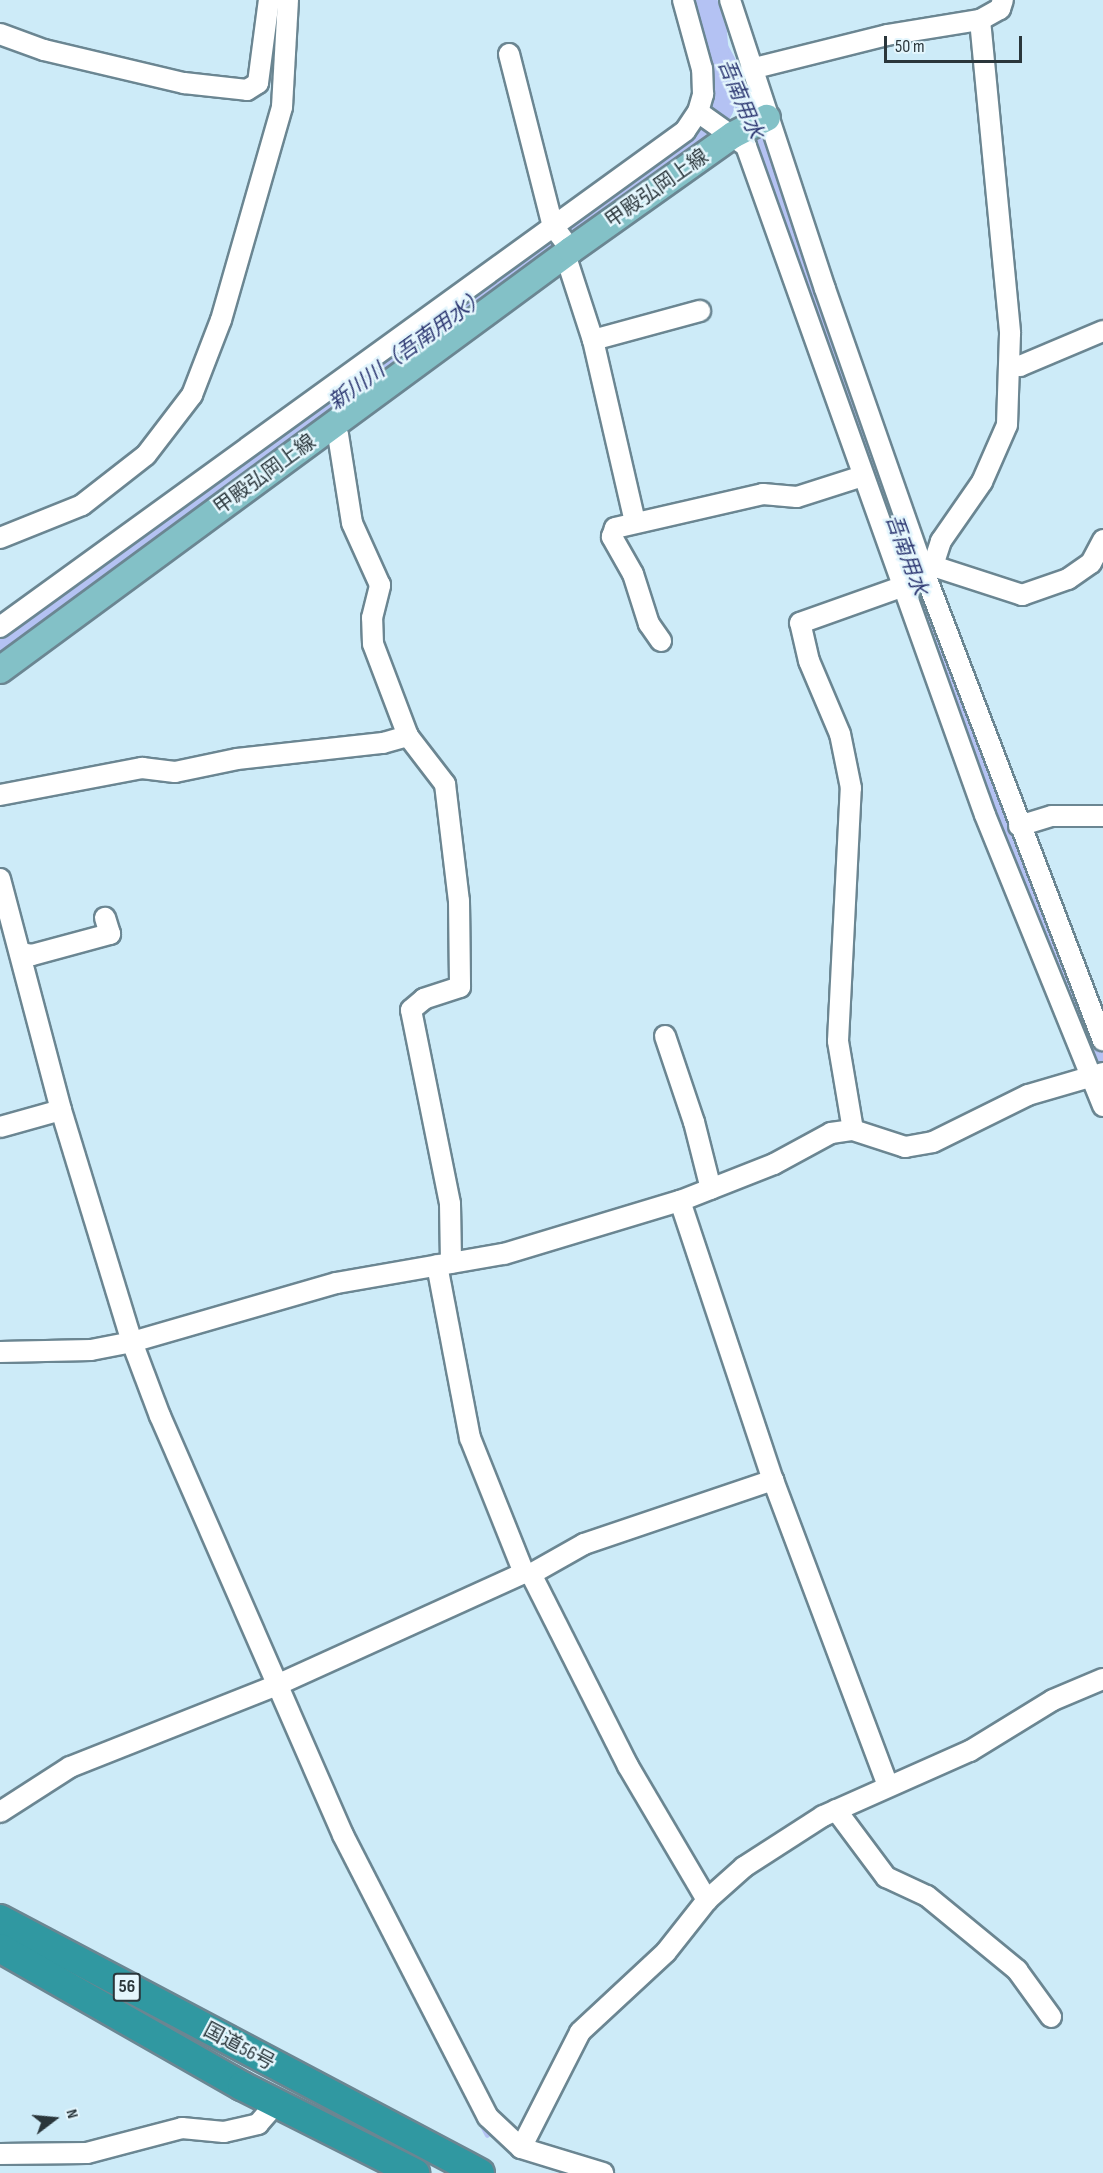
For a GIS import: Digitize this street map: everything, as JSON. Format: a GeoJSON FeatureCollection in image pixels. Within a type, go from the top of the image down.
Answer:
{"type":"FeatureCollection","features":[{"type":"Feature","properties":{"kind":"highway","name":"国道56号"},"geometry":{"type":"LineString","coordinates":[[0,1919],[480,2173]]}},
{"type":"Feature","properties":{"kind":"highway","name":"国道56号"},"geometry":{"type":"LineString","coordinates":[[0,1948],[276,2103],[415,2173]]}},
{"type":"Feature","properties":{"kind":"main road","name":"甲殿弘岡上線"},"geometry":{"type":"LineString","coordinates":[[0,670],[333,425],[563,241],[733,122]]}},
{"type":"Feature","properties":{"kind":"street"},"geometry":{"type":"LineString","coordinates":[[0,34],[44,50],[184,83],[247,90],[258,83],[269,0]]}},
{"type":"Feature","properties":{"kind":"street"},"geometry":{"type":"LineString","coordinates":[[0,538],[82,505],[146,455],[192,395],[221,320],[282,107],[288,0]]}},
{"type":"Feature","properties":{"kind":"street"},"geometry":{"type":"LineString","coordinates":[[683,0],[702,69],[703,94],[733,122],[746,146],[863,476],[918,579],[985,815],[1096,1075],[1103,1106]]}},
{"type":"Feature","properties":{"kind":"street"},"geometry":{"type":"LineString","coordinates":[[730,0],[752,69],[733,122],[1019,826],[1103,1040]]}},
{"type":"Feature","properties":{"kind":"street"},"geometry":{"type":"LineString","coordinates":[[752,69],[886,35],[980,20],[1000,9],[1003,0]]}},
{"type":"Feature","properties":{"kind":"street"},"geometry":{"type":"LineString","coordinates":[[918,579],[982,482],[1007,425],[1011,365],[980,20]]}},
{"type":"Feature","properties":{"kind":"street"},"geometry":{"type":"LineString","coordinates":[[509,54],[593,340],[634,522]]}},
{"type":"Feature","properties":{"kind":"street"},"geometry":{"type":"LineString","coordinates":[[0,627],[563,241],[685,131],[733,122]]}},
{"type":"Feature","properties":{"kind":"street"},"geometry":{"type":"LineString","coordinates":[[593,340],[700,311]]}},
{"type":"Feature","properties":{"kind":"street"},"geometry":{"type":"LineString","coordinates":[[1011,365],[1020,366],[1103,331]]}},
{"type":"Feature","properties":{"kind":"street"},"geometry":{"type":"LineString","coordinates":[[333,425],[338,435],[352,523],[380,585],[372,618],[373,644],[408,736],[445,784],[459,901],[460,987],[424,999],[411,1010],[450,1204],[444,1264],[470,1438],[528,1573],[627,1766],[707,1900]]}},
{"type":"Feature","properties":{"kind":"street"},"geometry":{"type":"LineString","coordinates":[[661,641],[649,624],[633,574],[612,537],[615,528],[763,494],[797,497],[863,476]]}},
{"type":"Feature","properties":{"kind":"street"},"geometry":{"type":"LineString","coordinates":[[853,1130],[838,1041],[851,788],[840,734],[809,661],[800,623],[918,579],[1022,595],[1068,579],[1091,563],[1103,540]]}},
{"type":"Feature","properties":{"kind":"street"},"geometry":{"type":"LineString","coordinates":[[0,795],[142,768],[175,772],[237,759],[383,743],[408,736]]}},
{"type":"Feature","properties":{"kind":"street"},"geometry":{"type":"LineString","coordinates":[[1019,826],[1052,816],[1103,816]]}},
{"type":"Feature","properties":{"kind":"street"},"geometry":{"type":"LineString","coordinates":[[0,879],[61,1110],[132,1342],[160,1416],[343,1834],[488,2117],[521,2148],[603,2173]]}},
{"type":"Feature","properties":{"kind":"street"},"geometry":{"type":"LineString","coordinates":[[20,953],[32,955],[110,934],[105,918]]}},
{"type":"Feature","properties":{"kind":"street"},"geometry":{"type":"LineString","coordinates":[[665,1036],[711,1189]]}},
{"type":"Feature","properties":{"kind":"street"},"geometry":{"type":"LineString","coordinates":[[0,1352],[91,1350],[132,1342],[337,1283],[504,1254],[680,1201],[774,1164],[831,1133],[853,1130],[905,1147],[933,1142],[1028,1095],[1096,1075]]}},
{"type":"Feature","properties":{"kind":"street"},"geometry":{"type":"LineString","coordinates":[[0,1127],[61,1110]]}},
{"type":"Feature","properties":{"kind":"street"},"geometry":{"type":"LineString","coordinates":[[680,1201],[773,1480],[888,1786]]}},
{"type":"Feature","properties":{"kind":"street"},"geometry":{"type":"LineString","coordinates":[[0,1812],[70,1767],[278,1685],[528,1573],[584,1544],[773,1480]]}},
{"type":"Feature","properties":{"kind":"street"},"geometry":{"type":"LineString","coordinates":[[521,2148],[580,2032],[666,1952],[707,1900],[744,1867],[837,1810],[970,1751],[1053,1700],[1103,1679]]}},
{"type":"Feature","properties":{"kind":"street"},"geometry":{"type":"LineString","coordinates":[[837,1810],[886,1877],[927,1896],[1017,1970],[1051,2017]]}},
{"type":"Feature","properties":{"kind":"street"},"geometry":{"type":"LineString","coordinates":[[0,2154],[87,2153],[182,2128],[224,2132],[258,2124],[276,2103]]}},
{"type":"Feature","properties":{"kind":"waterway","name":"新川川（吾南用水）"},"geometry":{"type":"LineString","coordinates":[[0,645],[697,141],[717,106],[710,33],[700,0]]}},
{"type":"Feature","properties":{"kind":"waterway","name":"吾南用水"},"geometry":{"type":"LineString","coordinates":[[710,33],[736,81],[925,610],[1055,962],[1103,1079]]}},
{"type":"Feature","properties":{"kind":"waterway"},"geometry":{"type":"LineString","coordinates":[[58,1132],[110,1304]]}},
{"type":"Feature","properties":{"kind":"waterway"},"geometry":{"type":"LineString","coordinates":[[131,1366],[141,1393]]}},
{"type":"Feature","properties":{"kind":"waterway"},"geometry":{"type":"LineString","coordinates":[[389,1945],[426,2017]]}},
{"type":"Feature","properties":{"kind":"waterway"},"geometry":{"type":"LineString","coordinates":[[478,2118],[487,2135]]}}]}
